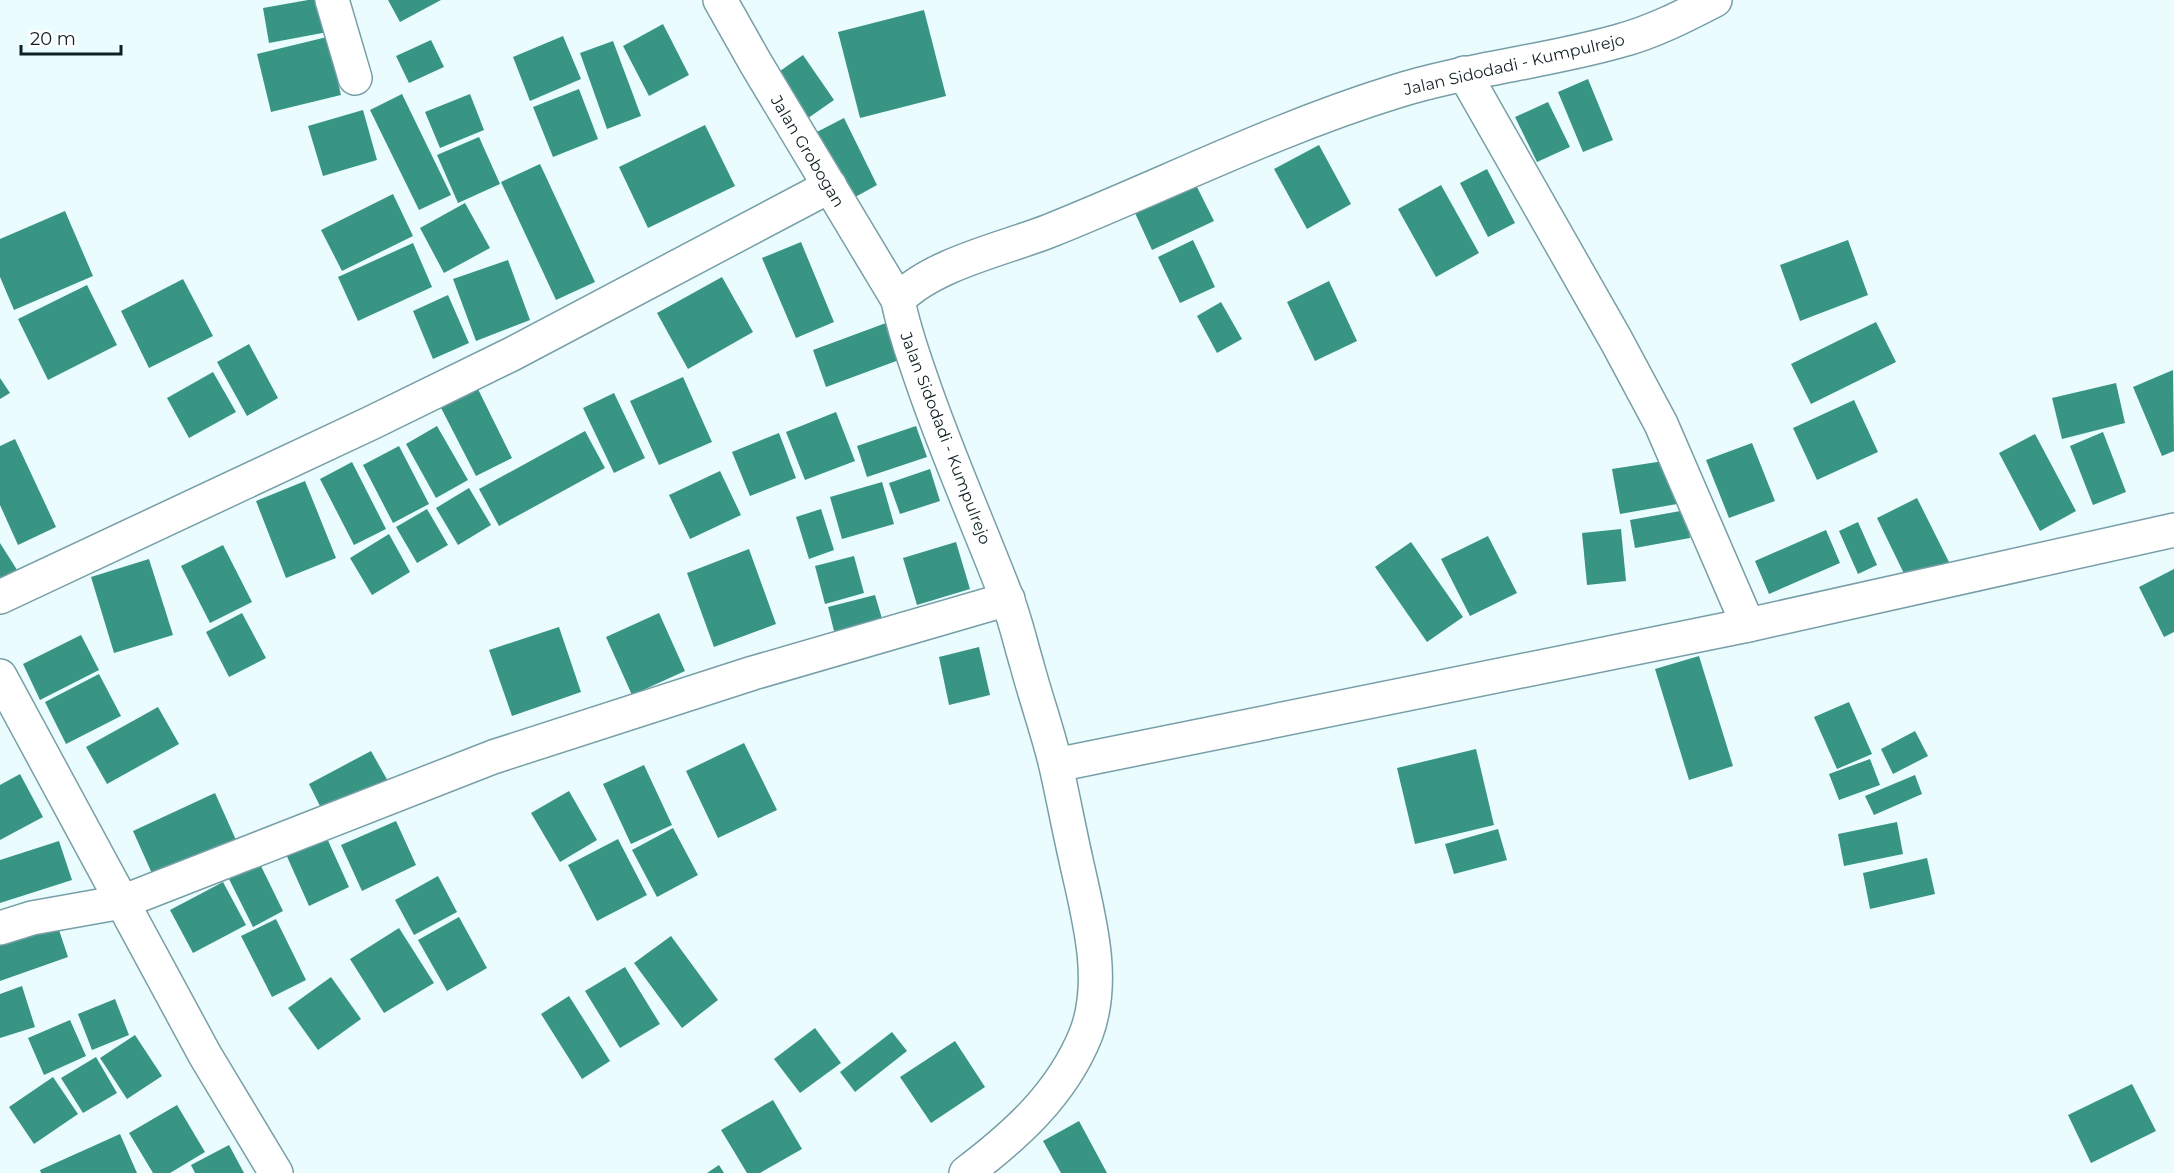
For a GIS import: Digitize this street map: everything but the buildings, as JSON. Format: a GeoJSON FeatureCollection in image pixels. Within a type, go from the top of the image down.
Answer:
{"type":"FeatureCollection","features":[{"type":"Feature","properties":{"kind":"street"},"geometry":{"type":"LineString","coordinates":[[332,0],[355,78]]}},
{"type":"Feature","properties":{"kind":"street","name":"Jalan Grobogan"},"geometry":{"type":"LineString","coordinates":[[720,0],[898,300]]}},
{"type":"Feature","properties":{"kind":"street","name":"Jalan Sidodadi - Kumpulrejo"},"geometry":{"type":"LineString","coordinates":[[966,1173],[995,1151],[1046,1102],[1073,1062],[1086,1033],[1092,1011],[1095,989],[1093,951],[1056,765],[1008,599],[952,465],[902,320],[898,300],[909,288],[929,276],[1049,231],[1270,138],[1394,92],[1464,73],[1619,41],[1682,18],[1714,0]]}},
{"type":"Feature","properties":{"kind":"street"},"geometry":{"type":"LineString","coordinates":[[1464,73],[1616,340],[1661,424],[1748,625]]}},
{"type":"Feature","properties":{"kind":"street"},"geometry":{"type":"LineString","coordinates":[[0,597],[371,423],[512,354],[830,186]]}},
{"type":"Feature","properties":{"kind":"street"},"geometry":{"type":"LineString","coordinates":[[1056,765],[1748,625],[2174,530]]}},
{"type":"Feature","properties":{"kind":"street"},"geometry":{"type":"LineString","coordinates":[[0,928],[32,918],[122,902],[494,757],[753,673],[1008,599]]}},
{"type":"Feature","properties":{"kind":"street"},"geometry":{"type":"LineString","coordinates":[[0,676],[206,1055],[276,1173]]}}]}
